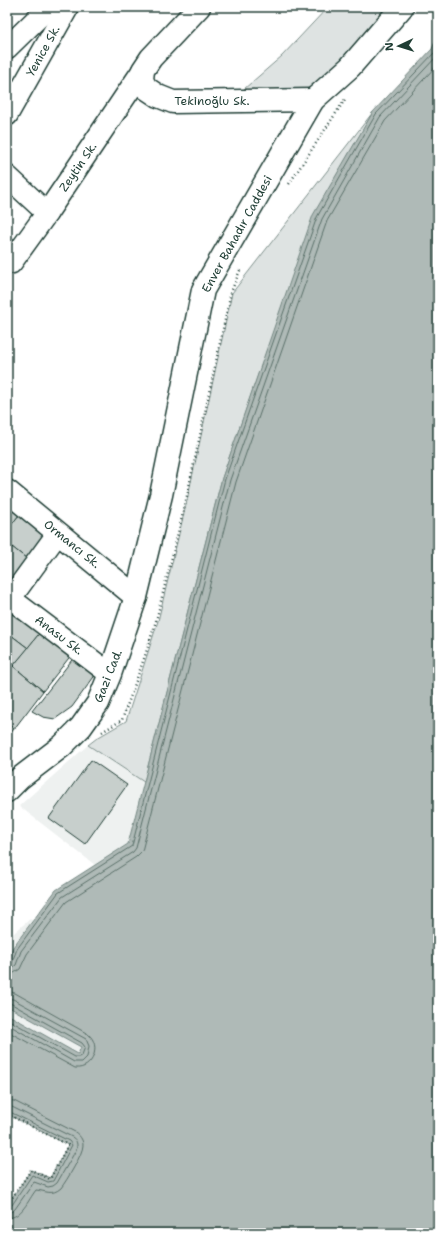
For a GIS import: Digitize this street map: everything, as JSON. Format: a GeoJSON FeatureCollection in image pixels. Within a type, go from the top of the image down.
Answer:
{"type":"FeatureCollection","features":[{"type":"Feature","properties":{"kind":"main road"},"geometry":{"type":"LineString","coordinates":[[143,70],[151,58],[199,7]]}},
{"type":"Feature","properties":{"kind":"main road","name":"Enver Bahadır Caddesi"},"geometry":{"type":"LineString","coordinates":[[136,597],[161,495],[203,290],[313,100],[350,67],[402,7]]}},
{"type":"Feature","properties":{"kind":"main road","name":"Tekinoğlu Sk."},"geometry":{"type":"LineString","coordinates":[[143,70],[142,80],[146,88],[158,96],[173,102],[313,100]]}},
{"type":"Feature","properties":{"kind":"main road","name":"Ormancı Sk."},"geometry":{"type":"LineString","coordinates":[[7,491],[136,597]]}},
{"type":"Feature","properties":{"kind":"main road","name":"Gazi Cad."},"geometry":{"type":"LineString","coordinates":[[7,791],[20,778],[62,746],[81,727],[98,703],[110,674],[136,597]]}},
{"type":"Feature","properties":{"kind":"street"},"geometry":{"type":"LineString","coordinates":[[7,48],[49,7]]}},
{"type":"Feature","properties":{"kind":"street","name":"Yenice Sk."},"geometry":{"type":"LineString","coordinates":[[7,116],[68,7]]}},
{"type":"Feature","properties":{"kind":"street","name":"Zeytin Sk."},"geometry":{"type":"LineString","coordinates":[[11,263],[47,213],[143,70]]}},
{"type":"Feature","properties":{"kind":"street"},"geometry":{"type":"LineString","coordinates":[[7,176],[47,213]]}},
{"type":"Feature","properties":{"kind":"street"},"geometry":{"type":"LineString","coordinates":[[8,599],[58,533]]}},
{"type":"Feature","properties":{"kind":"street","name":"Anasu Sk."},"geometry":{"type":"LineString","coordinates":[[8,599],[110,674]]}},
{"type":"Feature","properties":{"kind":"path"},"geometry":{"type":"LineString","coordinates":[[288,186],[348,96]]}},
{"type":"Feature","properties":{"kind":"path"},"geometry":{"type":"LineString","coordinates":[[232,292],[241,266]]}},
{"type":"Feature","properties":{"kind":"path"},"geometry":{"type":"LineString","coordinates":[[7,1114],[68,1145],[50,1178],[31,1170],[7,1206]]}},
{"type":"Feature","properties":{"kind":"shaded area"},"geometry":{"type":"Polygon","coordinates":[[[328,7],[402,7],[313,100],[229,102],[282,56],[328,7]]]}},
{"type":"Feature","properties":{"kind":"shaded area"},"geometry":{"type":"Polygon","coordinates":[[[373,112],[314,215],[222,478],[144,782],[88,745],[126,721],[158,621],[186,505],[232,293],[373,112]]]}},
{"type":"Feature","properties":{"kind":"shaded area"},"geometry":{"type":"Polygon","coordinates":[[[88,745],[144,782],[128,844],[95,865],[19,806],[88,745]]]}},
{"type":"Feature","properties":{"kind":"shaded area"},"geometry":{"type":"Polygon","coordinates":[[[30,919],[33,921],[13,947],[7,964],[7,939],[30,919]]]}},
{"type":"Feature","properties":{"kind":"shaded area"},"geometry":{"type":"Polygon","coordinates":[[[7,1006],[81,1047],[78,1054],[7,1014],[7,1006]]]}},
{"type":"Feature","properties":{"kind":"water"},"geometry":{"type":"Polygon","coordinates":[[[438,35],[438,1233],[7,1233],[7,1205],[31,1170],[50,1178],[68,1145],[7,1114],[7,1014],[78,1054],[81,1047],[7,1006],[7,964],[13,947],[56,890],[128,844],[222,478],[313,215],[373,112],[432,49],[438,35]]]}},
{"type":"Feature","properties":{"kind":"building"},"geometry":{"type":"Polygon","coordinates":[[[7,496],[24,509],[7,530],[7,496]]]}},
{"type":"Feature","properties":{"kind":"building"},"geometry":{"type":"Polygon","coordinates":[[[24,509],[55,534],[32,563],[7,543],[7,530],[24,509]]]}},
{"type":"Feature","properties":{"kind":"building"},"geometry":{"type":"Polygon","coordinates":[[[7,543],[32,563],[7,591],[7,543]]]}},
{"type":"Feature","properties":{"kind":"building"},"geometry":{"type":"Polygon","coordinates":[[[11,605],[42,630],[28,648],[7,632],[7,611],[11,605]]]}},
{"type":"Feature","properties":{"kind":"building"},"geometry":{"type":"Polygon","coordinates":[[[42,630],[72,654],[43,691],[13,666],[42,630]]]}},
{"type":"Feature","properties":{"kind":"building"},"geometry":{"type":"Polygon","coordinates":[[[7,632],[28,648],[13,666],[7,662],[7,632]]]}},
{"type":"Feature","properties":{"kind":"building"},"geometry":{"type":"Polygon","coordinates":[[[75,656],[96,674],[72,707],[55,719],[43,717],[32,711],[75,656]]]}},
{"type":"Feature","properties":{"kind":"building"},"geometry":{"type":"Polygon","coordinates":[[[13,666],[43,691],[14,729],[7,723],[7,673],[13,666]]]}},
{"type":"Feature","properties":{"kind":"building"},"geometry":{"type":"Polygon","coordinates":[[[7,723],[14,729],[7,738],[7,723]]]}},
{"type":"Feature","properties":{"kind":"building"},"geometry":{"type":"Polygon","coordinates":[[[91,760],[127,785],[85,844],[49,818],[91,760]]]}}]}
